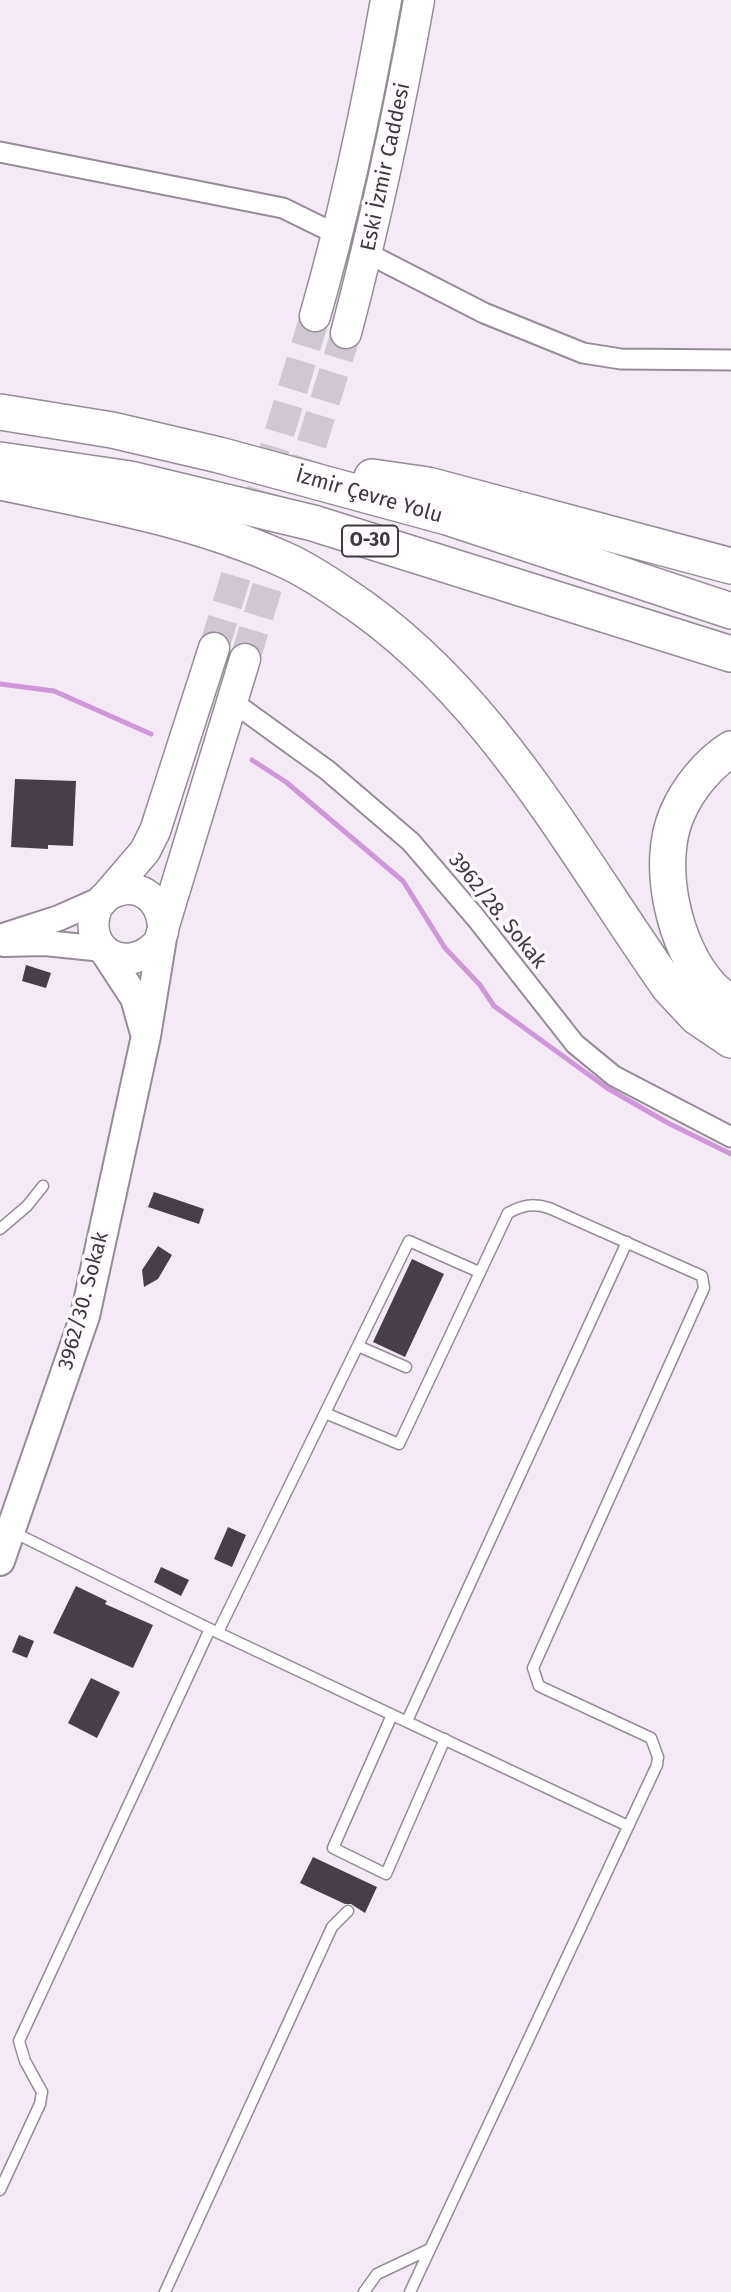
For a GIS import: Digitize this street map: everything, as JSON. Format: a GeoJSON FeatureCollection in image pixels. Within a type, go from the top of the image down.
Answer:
{"type":"FeatureCollection","features":[{"type":"Feature","properties":{"kind":"highway","name":"İzmir Çevre Yolu"},"geometry":{"type":"LineString","coordinates":[[0,412],[112,430],[219,455],[447,517],[731,611]]}},
{"type":"Feature","properties":{"kind":"highway"},"geometry":{"type":"LineString","coordinates":[[219,455],[428,485],[731,566]]}},
{"type":"Feature","properties":{"kind":"highway","name":"İzmir Çevre Yolu"},"geometry":{"type":"LineString","coordinates":[[0,460],[130,479],[313,523],[731,654]]}},
{"type":"Feature","properties":{"kind":"highway"},"geometry":{"type":"LineString","coordinates":[[0,482],[130,508],[221,535],[289,561],[368,611],[413,648],[483,720],[517,764],[668,987],[697,1017],[731,1040]]}},
{"type":"Feature","properties":{"kind":"highway"},"geometry":{"type":"LineString","coordinates":[[731,749],[704,772],[677,815],[672,831],[668,868],[671,898],[680,935],[710,986],[731,1004]]}},
{"type":"Feature","properties":{"kind":"main road","name":"Eski İzmir Caddesi"},"geometry":{"type":"LineString","coordinates":[[315,316],[338,235],[369,99],[386,0]]}},
{"type":"Feature","properties":{"kind":"main road","name":"Eski İzmir Caddesi"},"geometry":{"type":"LineString","coordinates":[[346,333],[400,109],[419,0]]}},
{"type":"Feature","properties":{"kind":"main road"},"geometry":{"type":"LineString","coordinates":[[145,1036],[135,998],[96,939],[93,928],[97,907],[145,851],[155,831],[214,648]]}},
{"type":"Feature","properties":{"kind":"main road"},"geometry":{"type":"LineString","coordinates":[[103,949],[117,958],[134,959],[151,951],[159,942],[245,659]]}},
{"type":"Feature","properties":{"kind":"main road"},"geometry":{"type":"LineString","coordinates":[[104,898],[112,893],[130,889],[148,895],[161,910],[163,932]]}},
{"type":"Feature","properties":{"kind":"main road","name":"3962/30. Sokak"},"geometry":{"type":"LineString","coordinates":[[0,1561],[85,1316],[145,1036],[163,932]]}},
{"type":"Feature","properties":{"kind":"street"},"geometry":{"type":"LineString","coordinates":[[0,152],[284,208],[338,235]]}},
{"type":"Feature","properties":{"kind":"street"},"geometry":{"type":"LineString","coordinates":[[367,253],[484,313],[583,353],[621,359],[731,360]]}},
{"type":"Feature","properties":{"kind":"street","name":"3962/28. Sokak"},"geometry":{"type":"LineString","coordinates":[[233,702],[327,770],[411,842],[476,918],[575,1044],[614,1076],[731,1137]]}},
{"type":"Feature","properties":{"kind":"street"},"geometry":{"type":"LineString","coordinates":[[0,937],[58,918],[104,898]]}},
{"type":"Feature","properties":{"kind":"street"},"geometry":{"type":"LineString","coordinates":[[0,944],[45,943],[103,949]]}},
{"type":"Feature","properties":{"kind":"lane"},"geometry":{"type":"LineString","coordinates":[[0,1229],[27,1206],[43,1186]]}},
{"type":"Feature","properties":{"kind":"lane"},"geometry":{"type":"LineString","coordinates":[[325,1413],[399,1444],[508,1213],[523,1205],[538,1204],[549,1208],[702,1276],[704,1288],[533,1668],[539,1686],[651,1738],[658,1756],[657,1765],[410,2292]]}},
{"type":"Feature","properties":{"kind":"lane"},"geometry":{"type":"LineString","coordinates":[[0,2190],[40,2104],[42,2092],[25,2061],[19,2042],[214,1631],[409,1241],[479,1272]]}},
{"type":"Feature","properties":{"kind":"lane"},"geometry":{"type":"LineString","coordinates":[[407,1721],[627,1242]]}},
{"type":"Feature","properties":{"kind":"lane"},"geometry":{"type":"LineString","coordinates":[[358,1346],[406,1367]]}},
{"type":"Feature","properties":{"kind":"lane"},"geometry":{"type":"LineString","coordinates":[[11,1530],[214,1631],[628,1826]]}},
{"type":"Feature","properties":{"kind":"lane"},"geometry":{"type":"LineString","coordinates":[[392,1714],[333,1848],[386,1874],[445,1740]]}},
{"type":"Feature","properties":{"kind":"lane"},"geometry":{"type":"LineString","coordinates":[[165,2292],[332,1927],[348,1911]]}},
{"type":"Feature","properties":{"kind":"lane"},"geometry":{"type":"LineString","coordinates":[[364,2292],[377,2274],[430,2249]]}},
{"type":"Feature","properties":{"kind":"building"},"geometry":{"type":"Polygon","coordinates":[[[15,779],[76,781],[73,846],[48,845],[48,849],[11,847],[15,779]]]}},
{"type":"Feature","properties":{"kind":"building"},"geometry":{"type":"Polygon","coordinates":[[[26,965],[51,973],[46,988],[22,981],[26,965]]]}},
{"type":"Feature","properties":{"kind":"building"},"geometry":{"type":"Polygon","coordinates":[[[154,1192],[204,1209],[199,1224],[148,1207],[154,1192]]]}},
{"type":"Feature","properties":{"kind":"building"},"geometry":{"type":"Polygon","coordinates":[[[158,1246],[172,1255],[158,1279],[144,1287],[142,1270],[158,1246]]]}},
{"type":"Feature","properties":{"kind":"building"},"geometry":{"type":"Polygon","coordinates":[[[412,1259],[444,1274],[405,1357],[373,1342],[412,1259]]]}},
{"type":"Feature","properties":{"kind":"building"},"geometry":{"type":"Polygon","coordinates":[[[228,1527],[246,1535],[232,1567],[214,1559],[228,1527]]]}},
{"type":"Feature","properties":{"kind":"building"},"geometry":{"type":"Polygon","coordinates":[[[161,1567],[189,1580],[181,1596],[154,1582],[161,1567]]]}},
{"type":"Feature","properties":{"kind":"building"},"geometry":{"type":"Polygon","coordinates":[[[76,1586],[107,1601],[105,1604],[153,1625],[133,1668],[53,1633],[76,1586]]]}},
{"type":"Feature","properties":{"kind":"building"},"geometry":{"type":"Polygon","coordinates":[[[19,1635],[34,1641],[27,1658],[12,1652],[19,1635]]]}},
{"type":"Feature","properties":{"kind":"building"},"geometry":{"type":"Polygon","coordinates":[[[91,1678],[120,1692],[97,1738],[68,1723],[91,1678]]]}},
{"type":"Feature","properties":{"kind":"building"},"geometry":{"type":"Polygon","coordinates":[[[313,1857],[377,1887],[365,1913],[351,1904],[345,1904],[300,1883],[313,1857]]]}},
{"type":"Feature","properties":{"kind":"waterway"},"geometry":{"type":"LineString","coordinates":[[0,684],[54,691],[151,734]]}},
{"type":"Feature","properties":{"kind":"waterway"},"geometry":{"type":"LineString","coordinates":[[252,760],[286,782],[403,881],[445,948],[480,985],[494,1006],[607,1088],[668,1123],[731,1154]]}},
{"type":"Feature","properties":{"kind":"tunnel"},"geometry":{"type":"LineString","coordinates":[[214,648],[315,316]]}},
{"type":"Feature","properties":{"kind":"tunnel"},"geometry":{"type":"LineString","coordinates":[[245,659],[346,333]]}}]}
